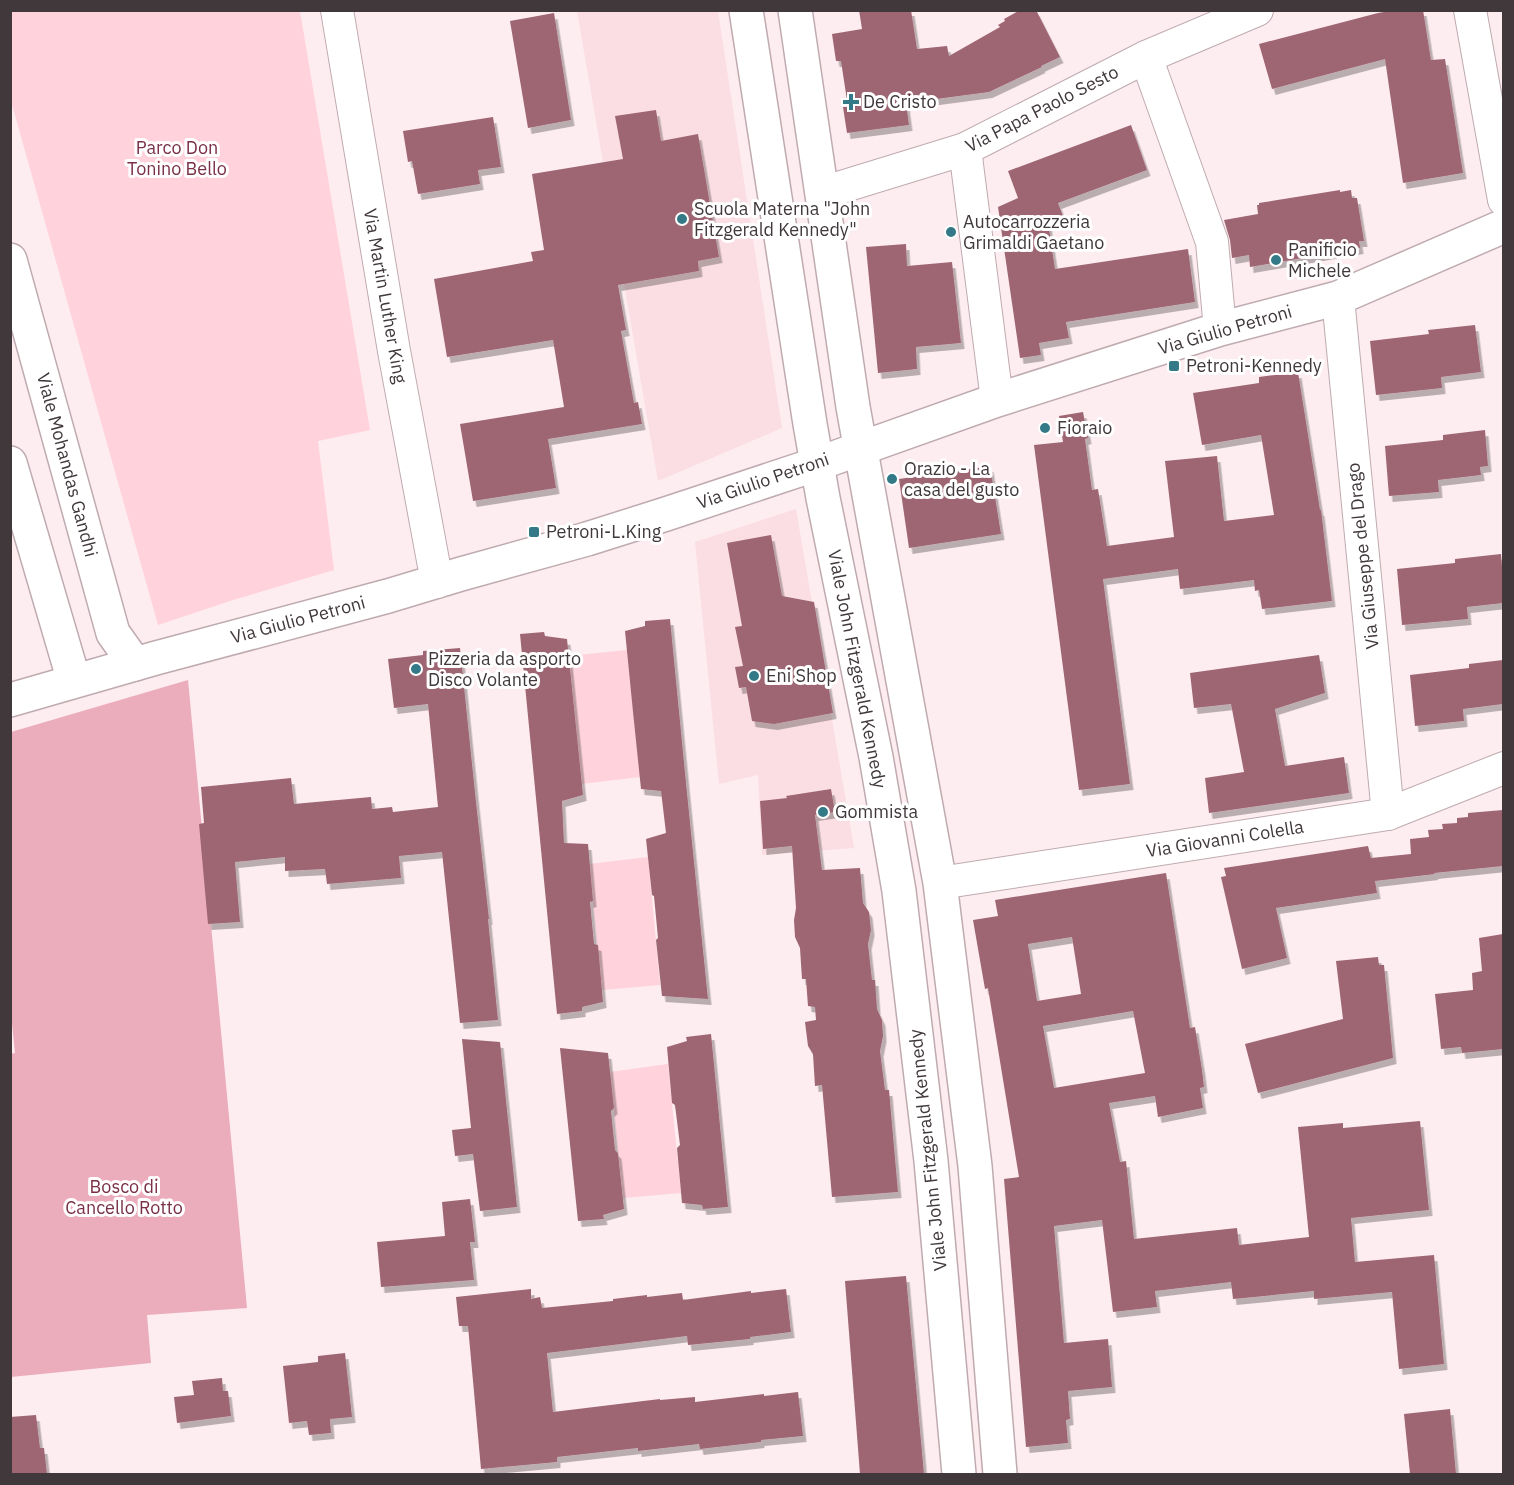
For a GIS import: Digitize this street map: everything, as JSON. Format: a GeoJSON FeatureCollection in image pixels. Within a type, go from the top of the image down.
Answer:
{"type":"FeatureCollection","features":[{"type":"Feature","properties":{"kind":"main road","name":"Viale John Fitzgerald Kennedy"},"geometry":{"type":"LineString","coordinates":[[746,10],[817,464],[876,757],[899,891],[932,1161],[959,1474]]}},
{"type":"Feature","properties":{"kind":"main road"},"geometry":{"type":"LineString","coordinates":[[795,10],[851,395],[940,883],[975,1166],[1000,1474]]}},
{"type":"Feature","properties":{"kind":"main road","name":"Via Giulio Petroni"},"geometry":{"type":"LineString","coordinates":[[10,700],[437,582],[655,518],[997,400],[1220,329],[1338,298],[1503,226]]}},
{"type":"Feature","properties":{"kind":"main road","name":"Viale Mohandas Gandhi"},"geometry":{"type":"LineString","coordinates":[[10,260],[113,633],[135,664]]}},
{"type":"Feature","properties":{"kind":"main road"},"geometry":{"type":"LineString","coordinates":[[10,463],[74,681]]}},
{"type":"Feature","properties":{"kind":"street","name":"Via Martin Luther King"},"geometry":{"type":"LineString","coordinates":[[337,10],[394,351],[437,582]]}},
{"type":"Feature","properties":{"kind":"street"},"geometry":{"type":"LineString","coordinates":[[1470,10],[1503,200]]}},
{"type":"Feature","properties":{"kind":"street","name":"Via Papa Paolo Sesto"},"geometry":{"type":"LineString","coordinates":[[822,193],[965,149],[1146,57],[1256,11]]}},
{"type":"Feature","properties":{"kind":"street"},"geometry":{"type":"LineString","coordinates":[[1146,57],[1212,242],[1220,329]]}},
{"type":"Feature","properties":{"kind":"street"},"geometry":{"type":"LineString","coordinates":[[965,149],[997,400]]}},
{"type":"Feature","properties":{"kind":"street","name":"Via Giuseppe del Drago"},"geometry":{"type":"LineString","coordinates":[[1338,298],[1388,814]]}},
{"type":"Feature","properties":{"kind":"street","name":"Via Giovanni Colella"},"geometry":{"type":"LineString","coordinates":[[940,883],[1388,814],[1503,768]]}},
{"type":"Feature","properties":{"kind":"shaded area","name":"Scuola Materna \"John Fitzgerald Kennedy\""},"geometry":{"type":"Polygon","coordinates":[[[577,11],[718,11],[782,428],[658,481],[577,11]]]}},
{"type":"Feature","properties":{"kind":"shaded area"},"geometry":{"type":"Polygon","coordinates":[[[796,509],[854,848],[762,855],[758,775],[719,784],[695,542],[796,509]]]}},
{"type":"Feature","properties":{"kind":"green space","name":"Parco Don Tonino Bello"},"geometry":{"type":"Polygon","coordinates":[[[10,11],[300,11],[370,430],[318,441],[334,570],[158,625],[11,101],[10,11]]]}},
{"type":"Feature","properties":{"kind":"green space"},"geometry":{"type":"Polygon","coordinates":[[[627,650],[640,777],[581,784],[569,656],[627,650]]]}},
{"type":"Feature","properties":{"kind":"green space","name":"Bosco di Cancello Rotto"},"geometry":{"type":"Polygon","coordinates":[[[188,680],[247,1308],[147,1315],[151,1363],[11,1377],[10,1054],[15,1053],[10,1004],[11,732],[188,680]]]}},
{"type":"Feature","properties":{"kind":"green space"},"geometry":{"type":"Polygon","coordinates":[[[648,857],[660,985],[602,990],[589,864],[648,857]]]}},
{"type":"Feature","properties":{"kind":"green space"},"geometry":{"type":"Polygon","coordinates":[[[668,1064],[681,1193],[623,1198],[610,1072],[668,1064]]]}},
{"type":"Feature","properties":{"kind":"building"},"geometry":{"type":"Polygon","coordinates":[[[859,10],[911,10],[917,49],[947,46],[949,56],[1000,27],[998,25],[1005,21],[1004,19],[1020,10],[1036,10],[1060,57],[989,92],[906,103],[909,125],[847,133],[843,107],[848,107],[841,61],[836,61],[832,34],[862,29],[859,10]]]}},
{"type":"Feature","properties":{"kind":"building"},"geometry":{"type":"Polygon","coordinates":[[[1396,10],[1423,10],[1431,60],[1445,59],[1463,173],[1403,183],[1385,59],[1272,89],[1259,44],[1396,10]]]}},
{"type":"Feature","properties":{"kind":"building"},"geometry":{"type":"Polygon","coordinates":[[[554,13],[571,120],[528,128],[510,21],[554,13]]]}},
{"type":"Feature","properties":{"kind":"building"},"geometry":{"type":"Polygon","coordinates":[[[656,110],[661,141],[698,134],[719,257],[698,261],[699,271],[618,285],[626,330],[621,331],[634,403],[638,402],[642,424],[548,439],[556,488],[473,501],[460,424],[564,407],[553,340],[447,357],[434,279],[533,261],[531,252],[544,250],[532,174],[623,159],[615,116],[656,110]]]}},
{"type":"Feature","properties":{"kind":"building"},"geometry":{"type":"Polygon","coordinates":[[[493,117],[501,167],[478,170],[480,184],[418,194],[412,161],[408,162],[403,131],[493,117]]]}},
{"type":"Feature","properties":{"kind":"building"},"geometry":{"type":"Polygon","coordinates":[[[1131,125],[1147,170],[1058,203],[1063,216],[1048,222],[1055,269],[1188,249],[1195,302],[1066,322],[1069,338],[1039,343],[1041,355],[1020,358],[998,207],[1018,198],[1008,171],[1131,125]]]}},
{"type":"Feature","properties":{"kind":"building"},"geometry":{"type":"Polygon","coordinates":[[[1340,190],[1340,192],[1351,190],[1352,198],[1357,198],[1364,241],[1359,241],[1360,248],[1250,267],[1249,255],[1232,258],[1224,220],[1258,214],[1257,205],[1259,203],[1340,190]]]}},
{"type":"Feature","properties":{"kind":"building"},"geometry":{"type":"Polygon","coordinates":[[[906,244],[907,266],[952,262],[961,343],[916,347],[917,369],[878,373],[866,247],[906,244]]]}},
{"type":"Feature","properties":{"kind":"building"},"geometry":{"type":"Polygon","coordinates":[[[1475,325],[1481,372],[1441,377],[1442,388],[1376,395],[1370,341],[1429,334],[1428,330],[1475,325]]]}},
{"type":"Feature","properties":{"kind":"building"},"geometry":{"type":"Polygon","coordinates":[[[1298,372],[1321,510],[1332,601],[1262,609],[1259,590],[1255,591],[1254,580],[1180,589],[1178,569],[1103,579],[1130,784],[1079,790],[1034,445],[1063,442],[1059,416],[1083,412],[1088,438],[1085,439],[1092,490],[1098,489],[1107,546],[1174,537],[1165,461],[1217,456],[1224,521],[1274,515],[1261,435],[1202,445],[1193,393],[1259,383],[1259,377],[1298,372]]]}},
{"type":"Feature","properties":{"kind":"building"},"geometry":{"type":"Polygon","coordinates":[[[1485,430],[1488,466],[1480,467],[1481,475],[1438,480],[1439,492],[1389,496],[1385,446],[1443,440],[1443,435],[1485,430]]]}},
{"type":"Feature","properties":{"kind":"building"},"geometry":{"type":"Polygon","coordinates":[[[990,466],[1001,534],[909,548],[899,479],[990,466]]]}},
{"type":"Feature","properties":{"kind":"building"},"geometry":{"type":"Polygon","coordinates":[[[771,535],[782,596],[814,602],[833,713],[774,724],[752,721],[746,687],[739,688],[735,667],[743,666],[735,627],[742,626],[727,543],[771,535]]]}},
{"type":"Feature","properties":{"kind":"building"},"geometry":{"type":"Polygon","coordinates":[[[1501,554],[1503,603],[1467,607],[1468,619],[1402,625],[1397,569],[1455,563],[1455,559],[1501,554]]]}},
{"type":"Feature","properties":{"kind":"building"},"geometry":{"type":"Polygon","coordinates":[[[670,619],[708,999],[662,996],[654,896],[652,895],[646,839],[666,833],[661,791],[641,789],[633,712],[625,631],[645,626],[645,621],[670,619]]]}},
{"type":"Feature","properties":{"kind":"building"},"geometry":{"type":"Polygon","coordinates":[[[544,632],[545,636],[567,639],[583,795],[562,801],[564,843],[588,844],[593,901],[590,902],[594,944],[598,945],[603,1002],[582,1007],[582,1011],[557,1014],[520,634],[544,632]]]}},
{"type":"Feature","properties":{"kind":"building"},"geometry":{"type":"Polygon","coordinates":[[[460,648],[498,1020],[460,1023],[442,852],[399,856],[401,878],[327,884],[325,869],[285,871],[285,857],[235,862],[240,922],[208,924],[199,824],[204,823],[201,787],[291,778],[294,804],[371,797],[372,809],[392,807],[393,812],[438,807],[428,704],[394,708],[388,659],[423,655],[423,651],[460,648]]]}},
{"type":"Feature","properties":{"kind":"building"},"geometry":{"type":"Polygon","coordinates":[[[1319,655],[1325,693],[1275,709],[1285,766],[1344,757],[1349,793],[1209,813],[1205,778],[1244,772],[1231,704],[1194,708],[1190,673],[1319,655]]]}},
{"type":"Feature","properties":{"kind":"building"},"geometry":{"type":"Polygon","coordinates":[[[1503,660],[1503,704],[1463,709],[1464,721],[1415,726],[1410,675],[1469,668],[1469,664],[1503,660]]]}},
{"type":"Feature","properties":{"kind":"building"},"geometry":{"type":"Polygon","coordinates":[[[831,789],[835,812],[815,815],[822,870],[860,868],[863,903],[869,912],[871,930],[868,944],[872,980],[875,980],[877,1009],[882,1020],[883,1036],[880,1051],[885,1090],[889,1090],[898,1192],[832,1197],[822,1085],[815,1086],[813,1054],[808,1046],[805,1022],[816,1020],[815,1007],[808,1006],[806,979],[802,979],[800,948],[795,937],[796,908],[792,846],[763,849],[760,801],[831,789]]]}},
{"type":"Feature","properties":{"kind":"building"},"geometry":{"type":"Polygon","coordinates":[[[1503,810],[1503,866],[1375,881],[1377,893],[1276,908],[1287,958],[1242,969],[1221,877],[1226,876],[1224,868],[1368,846],[1371,858],[1411,854],[1410,839],[1429,837],[1428,830],[1443,829],[1442,824],[1457,823],[1457,818],[1468,817],[1468,813],[1503,810]]]}},
{"type":"Feature","properties":{"kind":"building"},"geometry":{"type":"Polygon","coordinates":[[[1166,873],[1190,1028],[1195,1027],[1202,1070],[1204,1087],[1200,1088],[1203,1108],[1158,1117],[1155,1096],[1109,1103],[1120,1162],[1126,1161],[1134,1239],[1237,1228],[1239,1245],[1309,1237],[1298,1127],[1343,1123],[1343,1128],[1420,1121],[1429,1210],[1351,1218],[1355,1262],[1434,1255],[1444,1364],[1399,1369],[1392,1292],[1314,1299],[1314,1291],[1233,1299],[1231,1282],[1155,1291],[1157,1307],[1113,1312],[1102,1220],[1054,1226],[1064,1343],[1108,1339],[1112,1387],[1068,1391],[1070,1419],[1066,1420],[1068,1443],[1026,1447],[1004,1179],[1019,1177],[988,988],[985,989],[973,920],[998,916],[995,900],[1166,873]],[[1072,937],[1028,944],[1037,1001],[1081,994],[1072,937]],[[1133,1011],[1043,1026],[1054,1088],[1145,1073],[1133,1011]]]}},
{"type":"Feature","properties":{"kind":"building"},"geometry":{"type":"Polygon","coordinates":[[[1503,934],[1503,1049],[1462,1053],[1461,1047],[1441,1049],[1435,994],[1473,990],[1472,973],[1482,971],[1479,938],[1503,934]]]}},
{"type":"Feature","properties":{"kind":"building"},"geometry":{"type":"Polygon","coordinates":[[[1378,957],[1379,965],[1384,965],[1393,1058],[1258,1093],[1245,1044],[1343,1019],[1336,961],[1378,957]]]}},
{"type":"Feature","properties":{"kind":"building"},"geometry":{"type":"Polygon","coordinates":[[[711,1034],[728,1207],[703,1209],[702,1205],[682,1203],[677,1148],[680,1145],[675,1105],[672,1103],[667,1047],[687,1041],[686,1037],[711,1034]]]}},
{"type":"Feature","properties":{"kind":"building"},"geometry":{"type":"Polygon","coordinates":[[[462,1039],[500,1042],[517,1207],[480,1211],[473,1154],[455,1156],[452,1130],[471,1128],[462,1039]]]}},
{"type":"Feature","properties":{"kind":"building"},"geometry":{"type":"Polygon","coordinates":[[[560,1048],[608,1053],[614,1108],[611,1111],[615,1150],[618,1153],[624,1209],[603,1215],[604,1219],[578,1221],[560,1048]]]}},
{"type":"Feature","properties":{"kind":"building"},"geometry":{"type":"Polygon","coordinates":[[[470,1199],[475,1242],[470,1242],[474,1280],[381,1287],[377,1242],[445,1236],[442,1202],[470,1199]]]}},
{"type":"Feature","properties":{"kind":"building"},"geometry":{"type":"Polygon","coordinates":[[[906,1276],[924,1474],[860,1474],[845,1281],[906,1276]]]}},
{"type":"Feature","properties":{"kind":"building"},"geometry":{"type":"Polygon","coordinates":[[[531,1289],[531,1299],[540,1297],[542,1308],[647,1295],[647,1297],[682,1293],[683,1300],[786,1289],[791,1332],[750,1337],[750,1339],[688,1345],[687,1336],[547,1353],[553,1412],[660,1399],[695,1397],[695,1402],[798,1392],[803,1436],[700,1449],[699,1444],[638,1451],[638,1448],[557,1457],[557,1462],[481,1469],[468,1326],[459,1326],[456,1297],[531,1289]]]}},
{"type":"Feature","properties":{"kind":"building"},"geometry":{"type":"Polygon","coordinates":[[[345,1353],[352,1417],[330,1419],[331,1433],[309,1435],[307,1421],[289,1423],[283,1366],[318,1362],[318,1356],[345,1353]]]}},
{"type":"Feature","properties":{"kind":"building"},"geometry":{"type":"Polygon","coordinates":[[[222,1378],[223,1391],[228,1391],[231,1416],[177,1423],[174,1397],[194,1395],[192,1381],[222,1378]]]}},
{"type":"Feature","properties":{"kind":"building"},"geometry":{"type":"Polygon","coordinates":[[[1450,1409],[1456,1474],[1410,1474],[1404,1414],[1450,1409]]]}},
{"type":"Feature","properties":{"kind":"building"},"geometry":{"type":"Polygon","coordinates":[[[36,1415],[40,1448],[44,1448],[47,1474],[10,1474],[10,1417],[36,1415]]]}},
{"type":"Feature","properties":{"kind":"place","name":"De Cristo"},"geometry":{"type":"Point","coordinates":[851,102]}},
{"type":"Feature","properties":{"kind":"place","name":"Scuola Materna \"John Fitzgerald Kennedy\""},"geometry":{"type":"Point","coordinates":[682,219]}},
{"type":"Feature","properties":{"kind":"place","name":"Autocarrozzeria Grimaldi Gaetano"},"geometry":{"type":"Point","coordinates":[951,232]}},
{"type":"Feature","properties":{"kind":"place","name":"Panificio Michele"},"geometry":{"type":"Point","coordinates":[1276,260]}},
{"type":"Feature","properties":{"kind":"place","name":"Petroni-Kennedy"},"geometry":{"type":"Point","coordinates":[1174,366]}},
{"type":"Feature","properties":{"kind":"place","name":"Fioraio"},"geometry":{"type":"Point","coordinates":[1045,428]}},
{"type":"Feature","properties":{"kind":"place","name":"Orazio - La casa del gusto"},"geometry":{"type":"Point","coordinates":[892,479]}},
{"type":"Feature","properties":{"kind":"place","name":"Petroni-L.King"},"geometry":{"type":"Point","coordinates":[534,532]}},
{"type":"Feature","properties":{"kind":"place","name":"Pizzeria da asporto Disco Volante"},"geometry":{"type":"Point","coordinates":[416,669]}},
{"type":"Feature","properties":{"kind":"place","name":"Eni Shop"},"geometry":{"type":"Point","coordinates":[754,676]}},
{"type":"Feature","properties":{"kind":"place","name":"Gommista"},"geometry":{"type":"Point","coordinates":[823,812]}}]}
